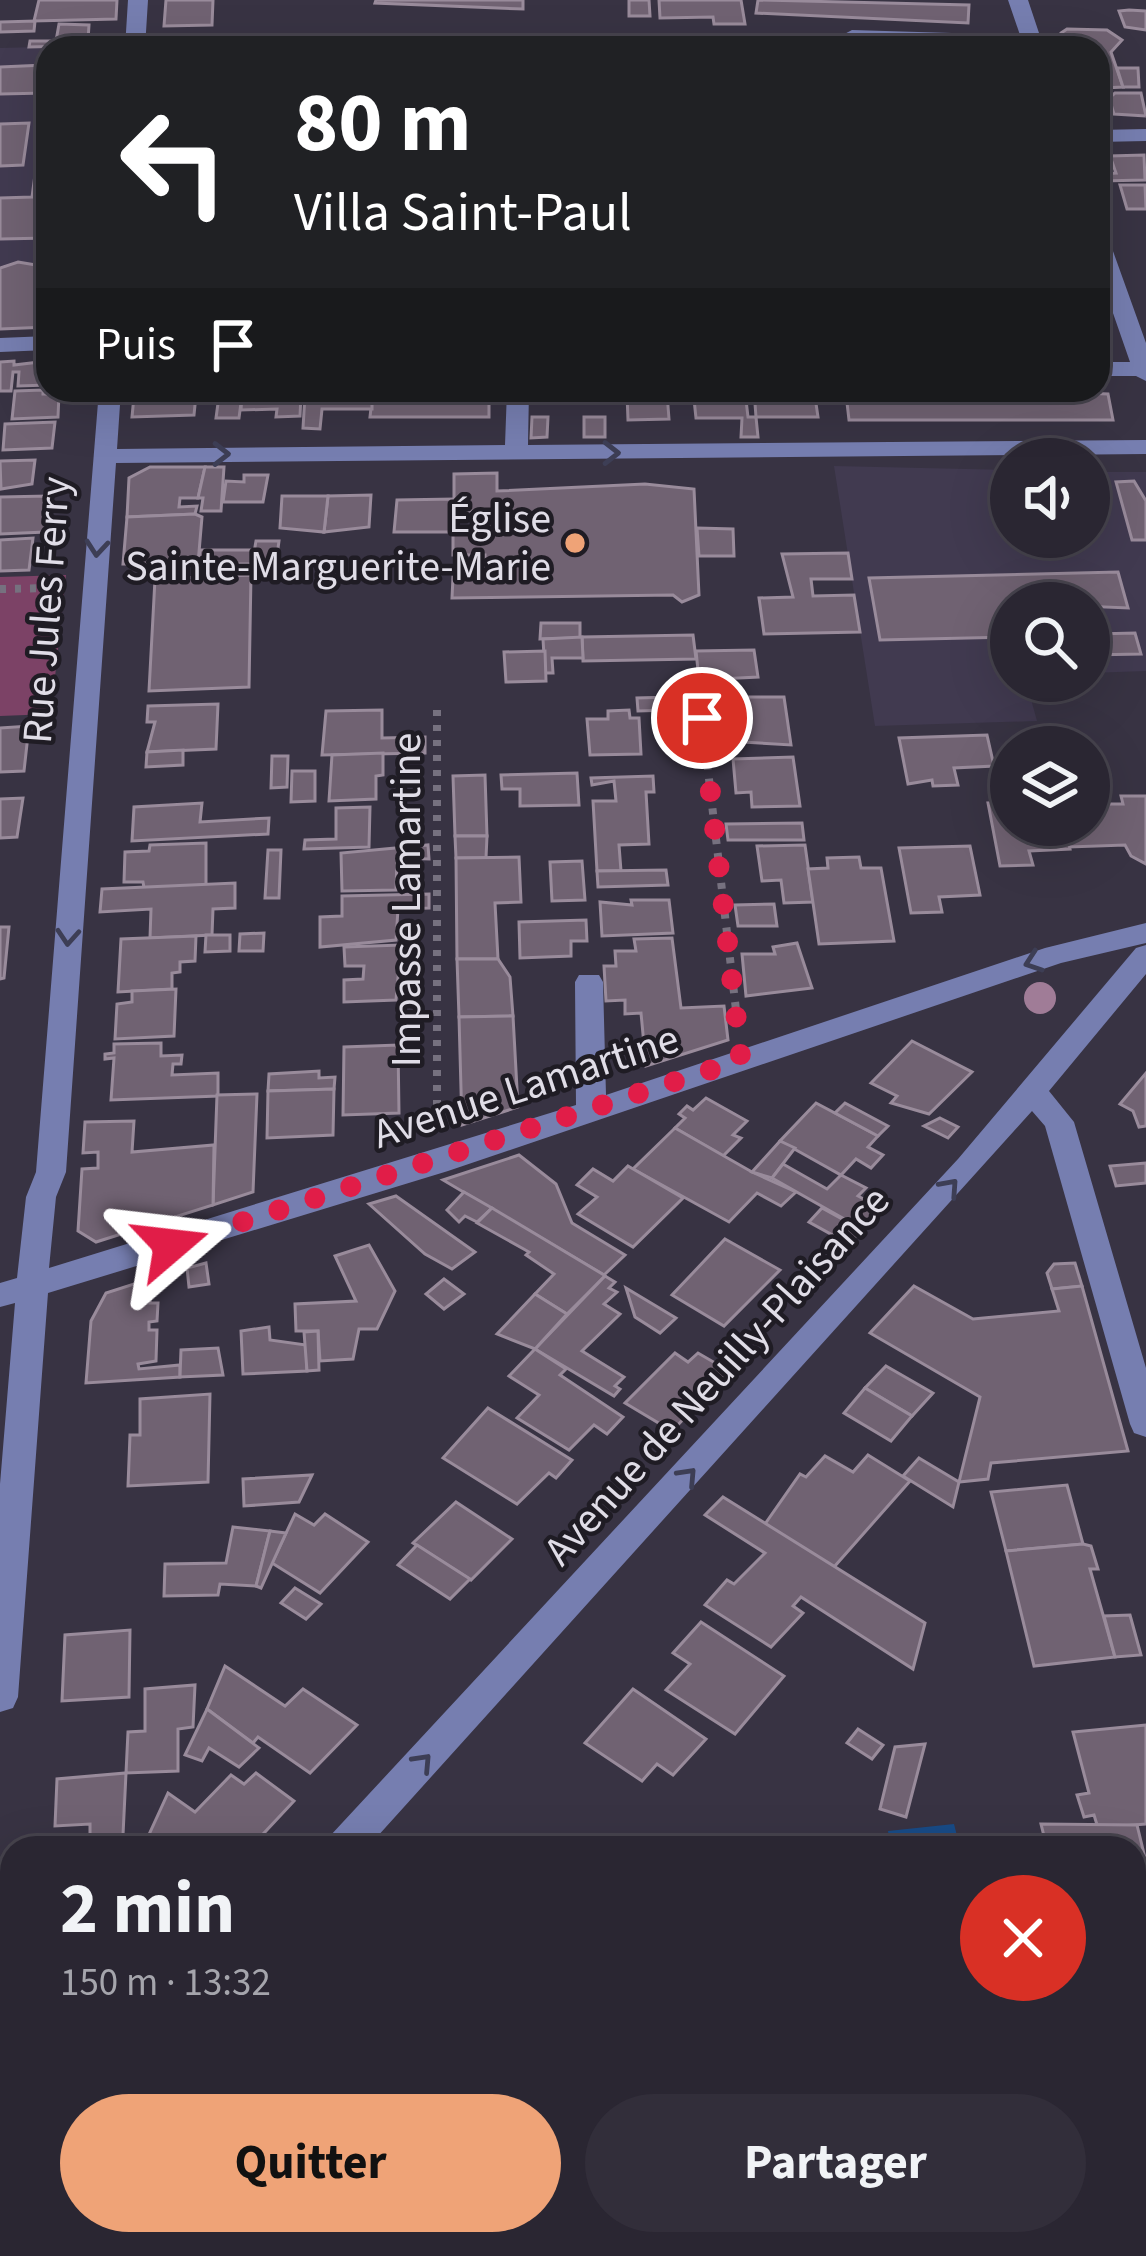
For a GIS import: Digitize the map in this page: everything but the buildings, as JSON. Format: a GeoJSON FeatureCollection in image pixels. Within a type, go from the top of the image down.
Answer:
{"type":"FeatureCollection","features":[{"type":"Feature","properties":{"kind":"street"},"geometry":{"type":"LineString","coordinates":[[136,36],[138,0]]}},
{"type":"Feature","properties":{"kind":"street"},"geometry":{"type":"LineString","coordinates":[[1018,0],[1029,36]]}},
{"type":"Feature","properties":{"kind":"street"},"geometry":{"type":"LineString","coordinates":[[1110,136],[1146,136]]}},
{"type":"Feature","properties":{"kind":"street"},"geometry":{"type":"LineString","coordinates":[[1110,273],[1145,371],[1110,370]]}},
{"type":"Feature","properties":{"kind":"street"},"geometry":{"type":"LineString","coordinates":[[0,345],[36,344]]}},
{"type":"Feature","properties":{"kind":"street","name":"Rue Jules Ferry"},"geometry":{"type":"LineString","coordinates":[[0,1696],[41,1197],[51,1172],[109,402]]}},
{"type":"Feature","properties":{"kind":"street"},"geometry":{"type":"LineString","coordinates":[[516,453],[518,402]]}},
{"type":"Feature","properties":{"kind":"street"},"geometry":{"type":"LineString","coordinates":[[104,456],[1146,447]]}},
{"type":"Feature","properties":{"kind":"street","name":"Avenue Lamartine"},"geometry":{"type":"LineString","coordinates":[[0,1295],[436,1162],[1055,955],[1146,933]]}},
{"type":"Feature","properties":{"kind":"street","name":"Avenue de Neuilly-Plaisance"},"geometry":{"type":"LineString","coordinates":[[354,1836],[737,1423],[1032,1091],[1146,955]]}},
{"type":"Feature","properties":{"kind":"street"},"geometry":{"type":"LineString","coordinates":[[589,982],[590,1111]]}},
{"type":"Feature","properties":{"kind":"street"},"geometry":{"type":"LineString","coordinates":[[1032,1091],[1059,1122],[1146,1424]]}},
{"type":"Feature","properties":{"kind":"path"},"geometry":{"type":"LineString","coordinates":[[0,589],[93,588]]}},
{"type":"Feature","properties":{"kind":"path","name":"Impasse Lamartine"},"geometry":{"type":"LineString","coordinates":[[436,1162],[437,710]]}},
{"type":"Feature","properties":{"kind":"path"},"geometry":{"type":"LineString","coordinates":[[702,718],[741,1060]]}},
{"type":"Feature","properties":{"kind":"shaded area"},"geometry":{"type":"Polygon","coordinates":[[[36,47],[36,328],[0,329],[0,48],[36,47]]]}},
{"type":"Feature","properties":{"kind":"shaded area"},"geometry":{"type":"Polygon","coordinates":[[[834,466],[990,470],[990,558],[1110,558],[1110,472],[1146,472],[1146,671],[1110,672],[1110,582],[990,582],[990,702],[1032,702],[1037,721],[875,726],[834,466]]]}},
{"type":"Feature","properties":{"kind":"shaded area"},"geometry":{"type":"Polygon","coordinates":[[[66,575],[51,714],[0,716],[0,577],[66,575]]]}},
{"type":"Feature","properties":{"kind":"water"},"geometry":{"type":"Polygon","coordinates":[[[954,1824],[957,1836],[889,1836],[888,1831],[954,1824]]]}},
{"type":"Feature","properties":{"kind":"place","name":"Église Sainte-Marguerite-Marie"},"geometry":{"type":"Point","coordinates":[575,543]}},
{"type":"Feature","properties":{"kind":"route"},"geometry":{"type":"LineString","coordinates":[[171,1245],[741,1060],[702,718]]}}]}
